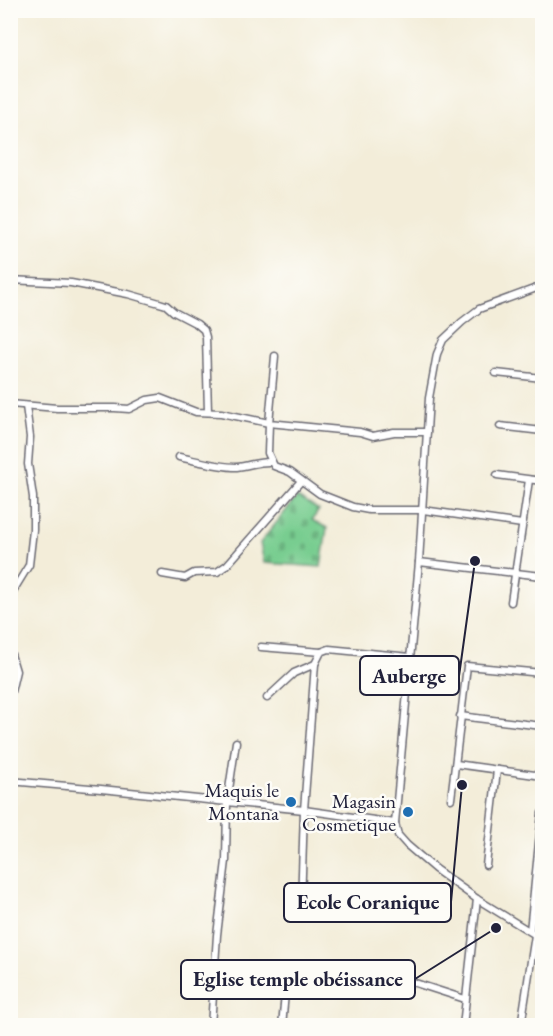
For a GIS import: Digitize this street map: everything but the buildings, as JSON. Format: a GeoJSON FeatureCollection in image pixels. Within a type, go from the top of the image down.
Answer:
{"type":"FeatureCollection","features":[{"type":"Feature","properties":{"kind":"street"},"geometry":{"type":"LineString","coordinates":[[10,280],[71,284],[128,294],[166,305],[197,324],[204,330],[206,337],[208,412]]}},
{"type":"Feature","properties":{"kind":"street"},"geometry":{"type":"LineString","coordinates":[[543,286],[479,309],[443,340],[433,370],[419,562],[395,823],[398,835],[406,845],[435,869],[477,899],[543,939]]}},
{"type":"Feature","properties":{"kind":"street"},"geometry":{"type":"LineString","coordinates":[[275,356],[268,453],[274,466],[290,472],[320,494],[353,507],[369,510],[423,510],[522,524]]}},
{"type":"Feature","properties":{"kind":"street"},"geometry":{"type":"LineString","coordinates":[[496,373],[543,378]]}},
{"type":"Feature","properties":{"kind":"street"},"geometry":{"type":"LineString","coordinates":[[10,404],[126,410],[147,400],[160,398],[188,409],[269,423],[360,432],[373,436],[394,432],[427,432]]}},
{"type":"Feature","properties":{"kind":"street"},"geometry":{"type":"LineString","coordinates":[[10,596],[29,565],[33,530],[33,497],[28,464],[30,437],[26,406]]}},
{"type":"Feature","properties":{"kind":"street"},"geometry":{"type":"LineString","coordinates":[[500,426],[543,431]]}},
{"type":"Feature","properties":{"kind":"street"},"geometry":{"type":"LineString","coordinates":[[179,457],[222,466],[241,467],[261,461],[271,462]]}},
{"type":"Feature","properties":{"kind":"street"},"geometry":{"type":"LineString","coordinates":[[497,475],[543,481]]}},
{"type":"Feature","properties":{"kind":"street"},"geometry":{"type":"LineString","coordinates":[[511,602],[529,480]]}},
{"type":"Feature","properties":{"kind":"street"},"geometry":{"type":"LineString","coordinates":[[162,574],[185,578],[194,573],[217,572],[227,565],[301,481]]}},
{"type":"Feature","properties":{"kind":"street"},"geometry":{"type":"LineString","coordinates":[[419,562],[543,576]]}},
{"type":"Feature","properties":{"kind":"street"},"geometry":{"type":"LineString","coordinates":[[261,646],[321,652],[329,649],[410,657]]}},
{"type":"Feature","properties":{"kind":"street"},"geometry":{"type":"LineString","coordinates":[[10,651],[16,671],[11,696]]}},
{"type":"Feature","properties":{"kind":"street"},"geometry":{"type":"LineString","coordinates":[[301,905],[304,810],[315,664],[321,652]]}},
{"type":"Feature","properties":{"kind":"street"},"geometry":{"type":"LineString","coordinates":[[267,698],[294,673],[315,664]]}},
{"type":"Feature","properties":{"kind":"street"},"geometry":{"type":"LineString","coordinates":[[451,799],[467,666],[543,673]]}},
{"type":"Feature","properties":{"kind":"street"},"geometry":{"type":"LineString","coordinates":[[460,716],[543,726]]}},
{"type":"Feature","properties":{"kind":"street"},"geometry":{"type":"LineString","coordinates":[[211,1026],[214,967],[227,851],[227,803],[236,742]]}},
{"type":"Feature","properties":{"kind":"street"},"geometry":{"type":"LineString","coordinates":[[456,764],[543,776]]}},
{"type":"Feature","properties":{"kind":"street"},"geometry":{"type":"LineString","coordinates":[[486,865],[497,770]]}},
{"type":"Feature","properties":{"kind":"street"},"geometry":{"type":"LineString","coordinates":[[10,781],[304,810],[395,823]]}},
{"type":"Feature","properties":{"kind":"street"},"geometry":{"type":"LineString","coordinates":[[521,1026],[533,933],[543,813]]}},
{"type":"Feature","properties":{"kind":"street"},"geometry":{"type":"LineString","coordinates":[[463,1026],[477,899]]}},
{"type":"Feature","properties":{"kind":"street"},"geometry":{"type":"LineString","coordinates":[[214,967],[409,981],[465,999]]}},
{"type":"Feature","properties":{"kind":"street"},"geometry":{"type":"LineString","coordinates":[[282,1026],[286,972]]}},
{"type":"Feature","properties":{"kind":"green space"},"geometry":{"type":"Polygon","coordinates":[[[297,497],[319,510],[312,520],[327,528],[321,567],[264,563],[260,543],[297,497]]]}},
{"type":"Feature","properties":{"kind":"place","name":"Auberge"},"geometry":{"type":"Point","coordinates":[475,561]}},
{"type":"Feature","properties":{"kind":"place","name":"Ecole Coranique"},"geometry":{"type":"Point","coordinates":[462,785]}},
{"type":"Feature","properties":{"kind":"place","name":"Maquis le Montana"},"geometry":{"type":"Point","coordinates":[291,802]}},
{"type":"Feature","properties":{"kind":"place","name":"Magasin Cosmetique"},"geometry":{"type":"Point","coordinates":[408,812]}},
{"type":"Feature","properties":{"kind":"place","name":"Eglise temple obéissance"},"geometry":{"type":"Point","coordinates":[496,928]}}]}
